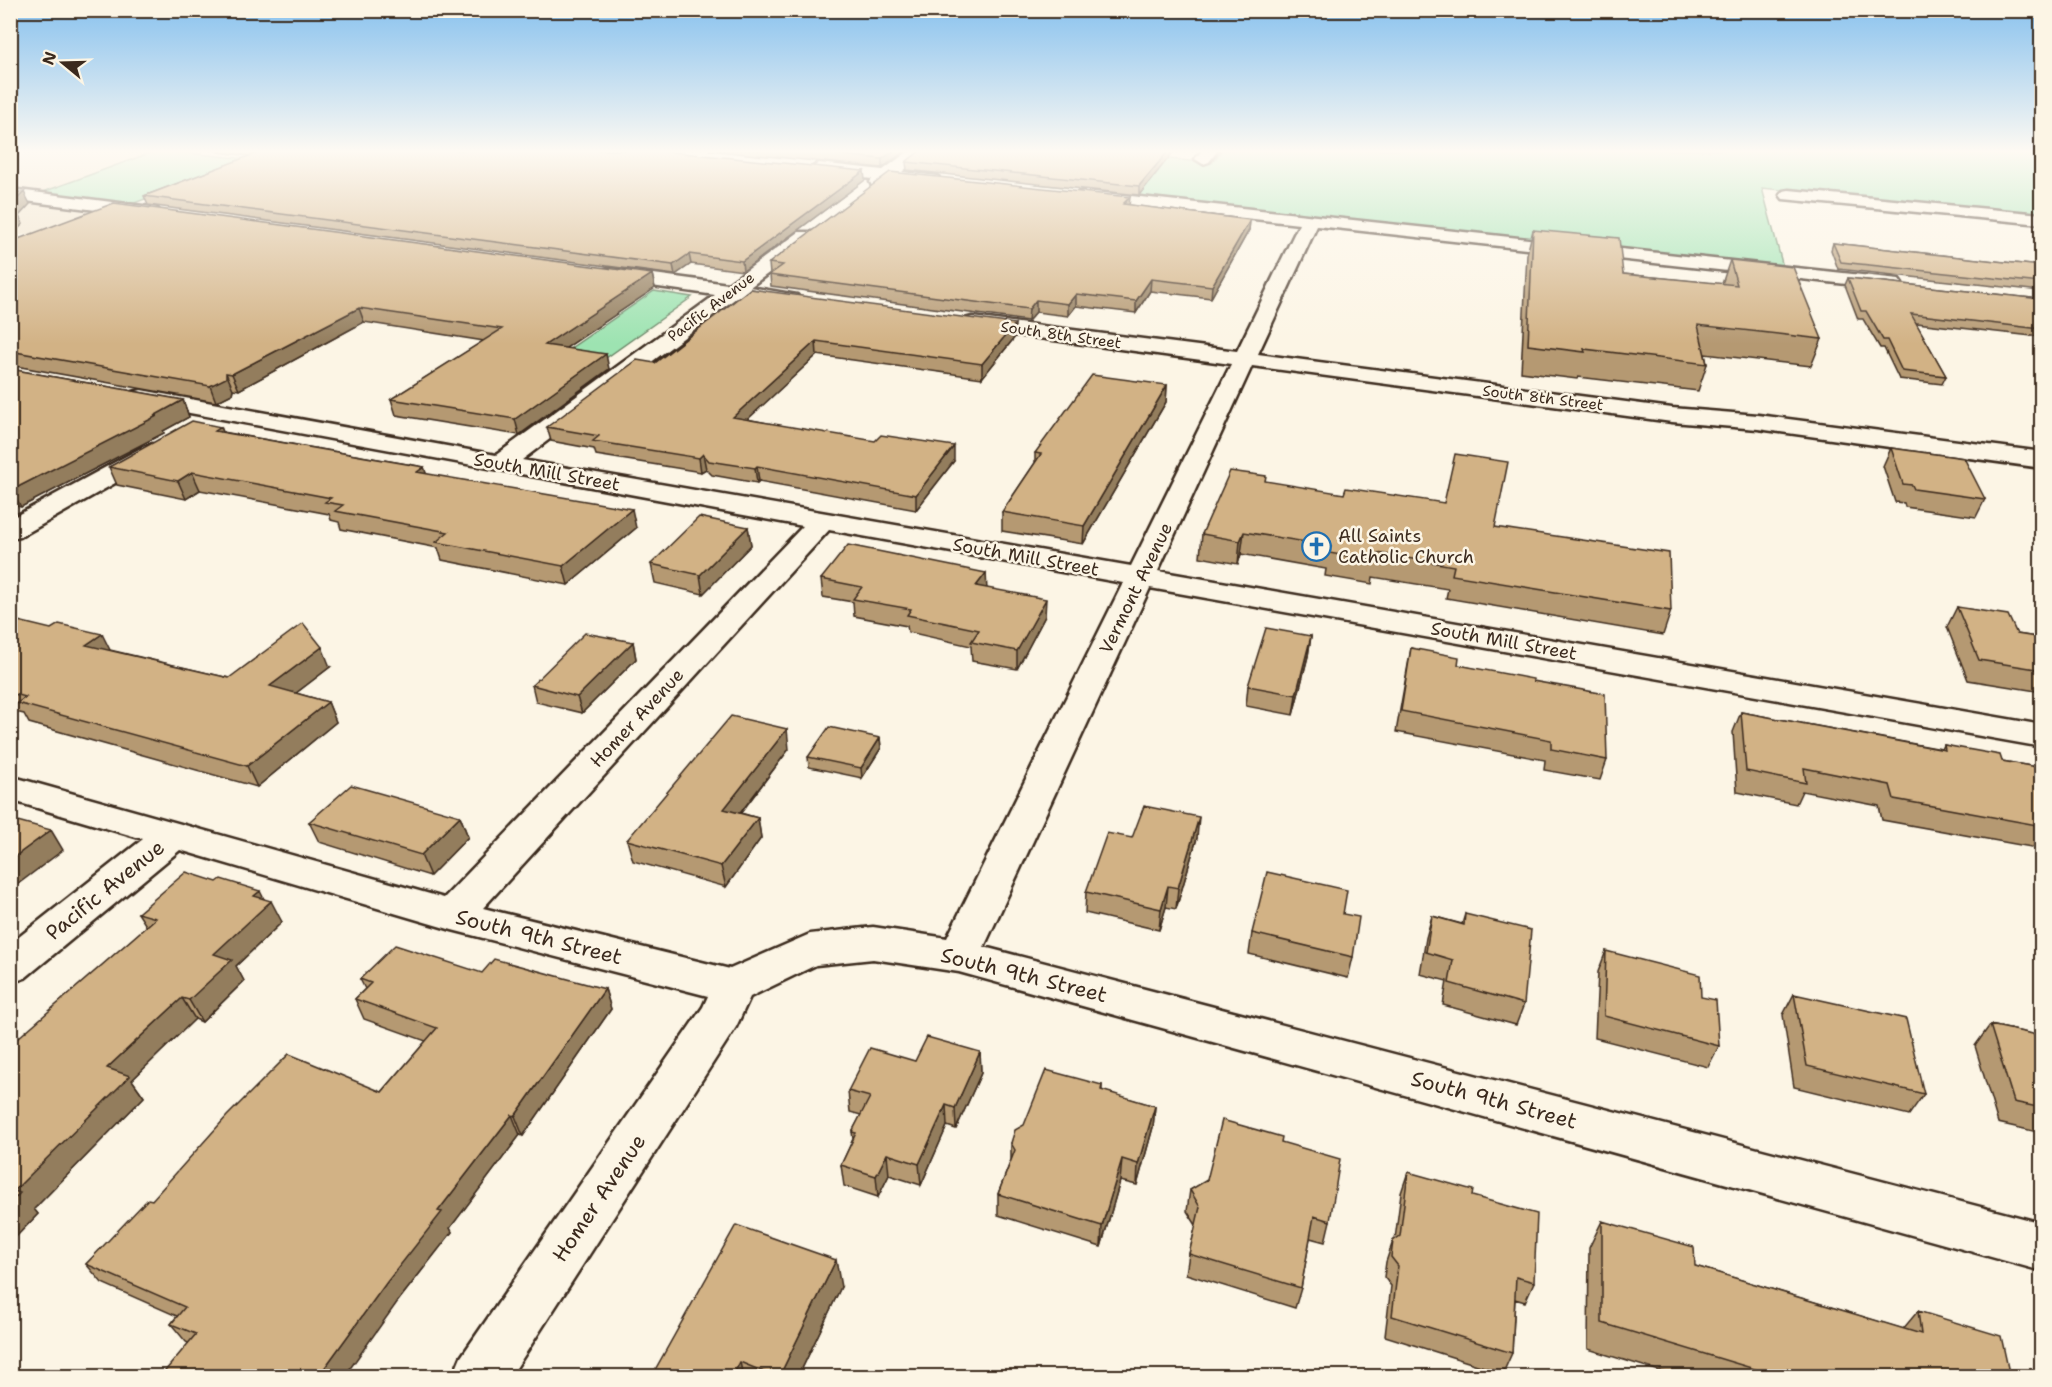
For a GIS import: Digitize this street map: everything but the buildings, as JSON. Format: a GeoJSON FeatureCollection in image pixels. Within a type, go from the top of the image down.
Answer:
{"type":"FeatureCollection","features":[{"type":"Feature","properties":{"kind":"street"},"geometry":{"type":"LineString","coordinates":[[1269,215],[1914,286]]}},
{"type":"Feature","properties":{"kind":"street"},"geometry":{"type":"LineString","coordinates":[[1997,215],[2042,219]]}},
{"type":"Feature","properties":{"kind":"street","name":"Vermont Avenue"},"geometry":{"type":"LineString","coordinates":[[958,956],[1246,359],[1311,219]]}},
{"type":"Feature","properties":{"kind":"street","name":"Pacific Avenue"},"geometry":{"type":"LineString","coordinates":[[501,464],[825,222]]}},
{"type":"Feature","properties":{"kind":"street"},"geometry":{"type":"LineString","coordinates":[[590,272],[814,302]]}},
{"type":"Feature","properties":{"kind":"street","name":"South 8th Street"},"geometry":{"type":"LineString","coordinates":[[956,321],[2042,460]]}},
{"type":"Feature","properties":{"kind":"street","name":"South Mill Street"},"geometry":{"type":"LineString","coordinates":[[112,392],[501,464],[2042,736]]}},
{"type":"Feature","properties":{"kind":"street"},"geometry":{"type":"LineString","coordinates":[[10,531],[224,412]]}},
{"type":"Feature","properties":{"kind":"street","name":"Homer Avenue"},"geometry":{"type":"LineString","coordinates":[[452,915],[823,520]]}},
{"type":"Feature","properties":{"kind":"street","name":"South 9th Street"},"geometry":{"type":"LineString","coordinates":[[10,788],[452,915],[733,986],[810,950],[873,943],[958,956],[2042,1247]]}},
{"type":"Feature","properties":{"kind":"street","name":"Pacific Avenue"},"geometry":{"type":"LineString","coordinates":[[10,967],[172,836]]}},
{"type":"Feature","properties":{"kind":"street","name":"Homer Avenue"},"geometry":{"type":"LineString","coordinates":[[480,1377],[721,1015],[733,986]]}},
{"type":"Feature","properties":{"kind":"shaded area"},"geometry":{"type":"Polygon","coordinates":[[[11,215],[103,215],[90,228],[11,236],[11,215]]]}},
{"type":"Feature","properties":{"kind":"green space"},"geometry":{"type":"Polygon","coordinates":[[[1313,215],[1769,215],[1783,267],[1313,215]]]}},
{"type":"Feature","properties":{"kind":"green space"},"geometry":{"type":"Polygon","coordinates":[[[654,291],[692,297],[606,358],[565,352],[654,291]]]}},
{"type":"Feature","properties":{"kind":"place","name":"All Saints Catholic Church"},"geometry":{"type":"Point","coordinates":[1317,546]}}]}
